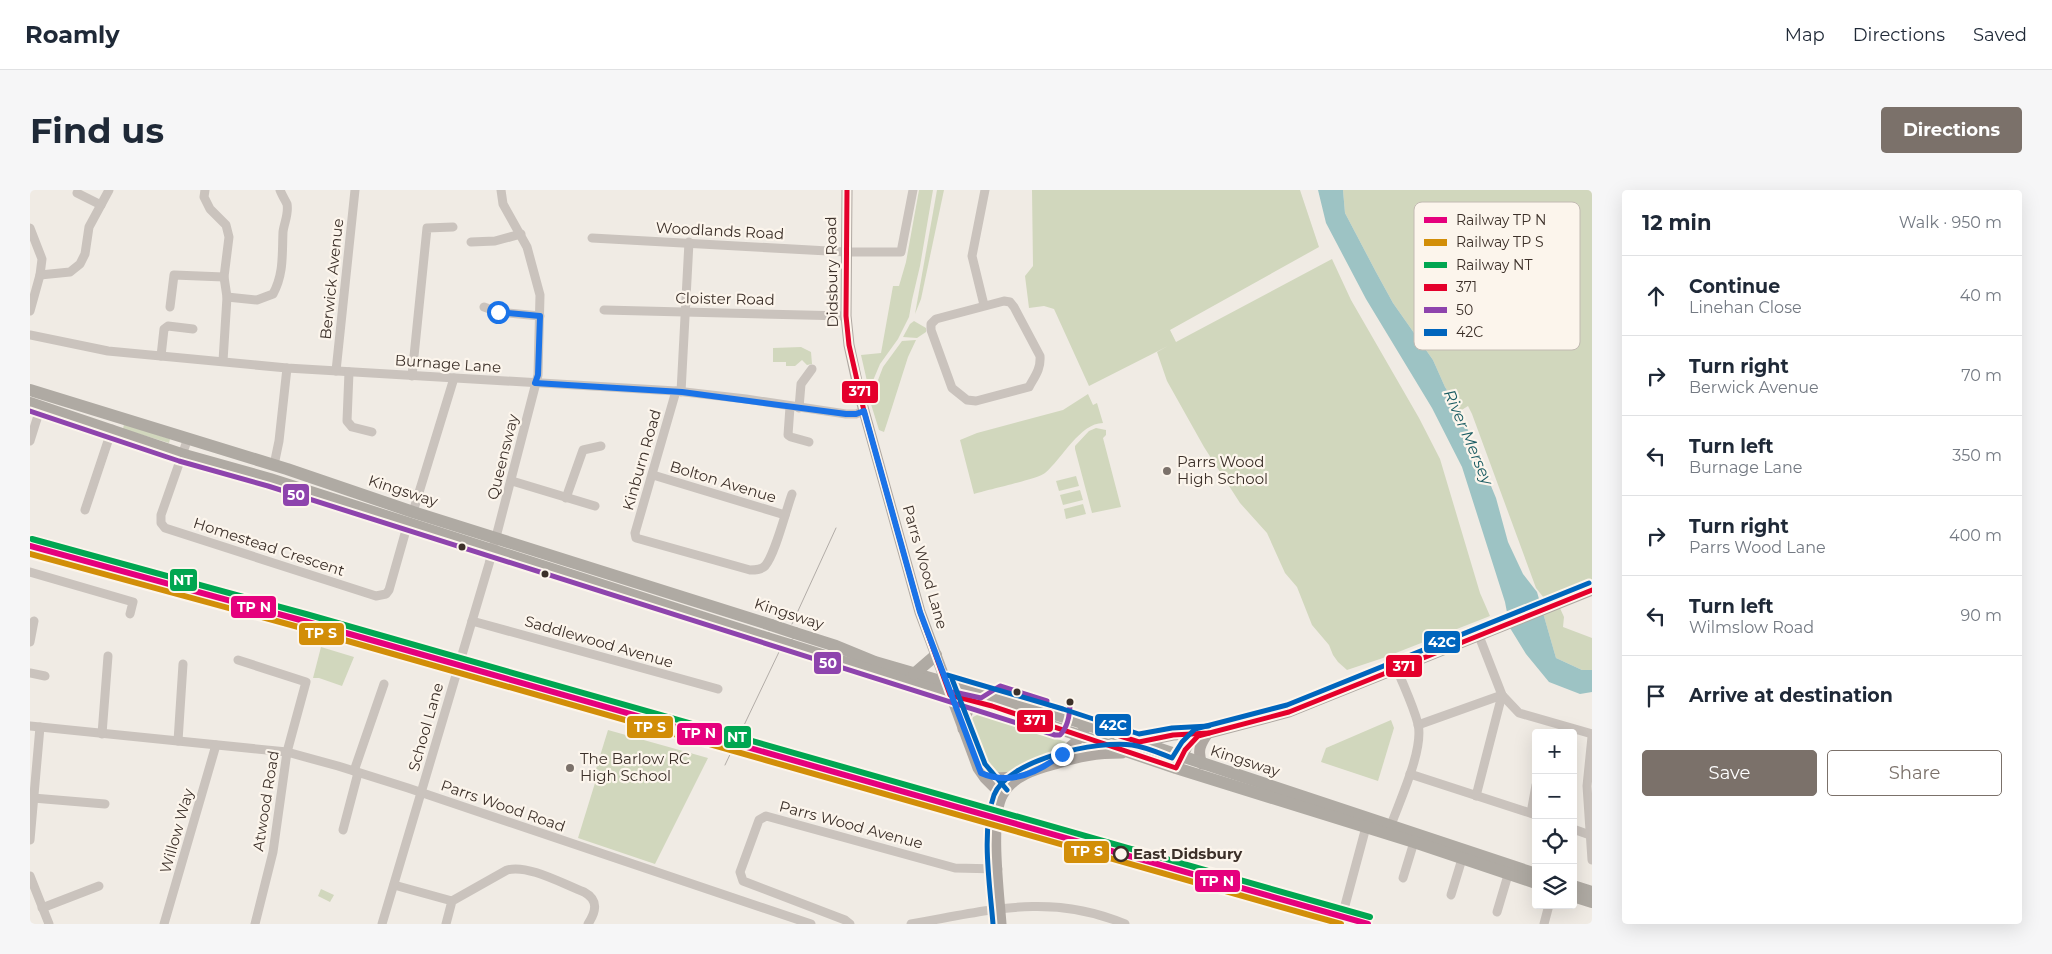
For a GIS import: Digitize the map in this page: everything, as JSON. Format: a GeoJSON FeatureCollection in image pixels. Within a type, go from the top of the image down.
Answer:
{"type":"FeatureCollection","features":[{"type":"Feature","properties":{"kind":"highway","name":"Kingsway"},"geometry":{"type":"LineString","coordinates":[[30,390],[274,465],[411,517],[492,551],[945,682],[1084,730],[1129,752],[1178,762],[1202,764],[1532,873]]}},
{"type":"Feature","properties":{"kind":"highway","name":"Kingsway"},"geometry":{"type":"LineString","coordinates":[[35,405],[112,429],[181,454],[411,517],[496,537],[769,632]]}},
{"type":"Feature","properties":{"kind":"highway","name":"Kingsway"},"geometry":{"type":"LineString","coordinates":[[792,639],[950,694],[1084,730],[1139,742],[1178,762],[1532,882]]}},
{"type":"Feature","properties":{"kind":"highway"},"geometry":{"type":"LineString","coordinates":[[914,674],[936,655]]}},
{"type":"Feature","properties":{"kind":"highway"},"geometry":{"type":"LineString","coordinates":[[1577,887],[1592,892]]}},
{"type":"Feature","properties":{"kind":"highway"},"geometry":{"type":"LineString","coordinates":[[1577,897],[1592,902]]}},
{"type":"Feature","properties":{"kind":"main road","name":"Didsbury Road"},"geometry":{"type":"LineString","coordinates":[[847,190],[846,316],[849,345],[861,408]]}},
{"type":"Feature","properties":{"kind":"main road","name":"Parrs Wood Lane"},"geometry":{"type":"LineString","coordinates":[[861,408],[872,440],[920,612],[945,682],[981,773],[1002,795]]}},
{"type":"Feature","properties":{"kind":"main road"},"geometry":{"type":"LineString","coordinates":[[1178,762],[1189,743],[1198,736],[1290,712],[1592,590]]}},
{"type":"Feature","properties":{"kind":"main road"},"geometry":{"type":"LineString","coordinates":[[963,729],[964,718],[968,710],[980,702]]}},
{"type":"Feature","properties":{"kind":"main road"},"geometry":{"type":"LineString","coordinates":[[1048,766],[1070,748],[1084,730]]}},
{"type":"Feature","properties":{"kind":"main road"},"geometry":{"type":"LineString","coordinates":[[1139,742],[1173,735],[1208,733]]}},
{"type":"Feature","properties":{"kind":"main road"},"geometry":{"type":"LineString","coordinates":[[1202,764],[1199,747],[1208,733]]}},
{"type":"Feature","properties":{"kind":"main road"},"geometry":{"type":"LineString","coordinates":[[981,773],[996,778],[1019,777],[1088,754],[1129,752]]}},
{"type":"Feature","properties":{"kind":"main road"},"geometry":{"type":"LineString","coordinates":[[1001,924],[997,818],[1002,795],[1019,777]]}},
{"type":"Feature","properties":{"kind":"street"},"geometry":{"type":"LineString","coordinates":[[40,275],[70,272],[80,264],[85,254],[89,226],[109,190]]}},
{"type":"Feature","properties":{"kind":"street"},"geometry":{"type":"LineString","coordinates":[[205,190],[204,197],[210,209],[226,225],[229,237],[224,277],[227,297],[223,361]]}},
{"type":"Feature","properties":{"kind":"street"},"geometry":{"type":"LineString","coordinates":[[227,297],[257,300],[273,294],[278,285],[282,272],[283,230],[287,214],[287,205],[280,190]]}},
{"type":"Feature","properties":{"kind":"street","name":"Berwick Avenue"},"geometry":{"type":"LineString","coordinates":[[336,371],[355,190]]}},
{"type":"Feature","properties":{"kind":"street"},"geometry":{"type":"LineString","coordinates":[[502,190],[503,204],[530,253],[540,295],[538,375],[535,383]]}},
{"type":"Feature","properties":{"kind":"street","name":"Woodlands Road"},"geometry":{"type":"LineString","coordinates":[[592,238],[846,252],[901,252],[914,190]]}},
{"type":"Feature","properties":{"kind":"street"},"geometry":{"type":"LineString","coordinates":[[984,305],[972,256],[986,190]]}},
{"type":"Feature","properties":{"kind":"street"},"geometry":{"type":"LineString","coordinates":[[77,193],[102,205]]}},
{"type":"Feature","properties":{"kind":"street"},"geometry":{"type":"LineString","coordinates":[[412,376],[427,228],[453,227]]}},
{"type":"Feature","properties":{"kind":"street"},"geometry":{"type":"LineString","coordinates":[[30,228],[42,259],[40,275],[30,310]]}},
{"type":"Feature","properties":{"kind":"street"},"geometry":{"type":"LineString","coordinates":[[471,242],[495,241],[521,234]]}},
{"type":"Feature","properties":{"kind":"street","name":"Kinburn Road"},"geometry":{"type":"LineString","coordinates":[[689,242],[687,312],[679,391],[635,536],[638,540],[754,570],[763,567],[767,562],[785,515]]}},
{"type":"Feature","properties":{"kind":"street"},"geometry":{"type":"LineString","coordinates":[[170,307],[174,275],[224,277]]}},
{"type":"Feature","properties":{"kind":"street"},"geometry":{"type":"LineString","coordinates":[[1004,300],[1010,302],[1040,356],[1041,365],[1029,386],[976,402],[967,400],[952,388],[931,327],[936,319],[984,305],[1004,300]]}},
{"type":"Feature","properties":{"kind":"street"},"geometry":{"type":"LineString","coordinates":[[484,307],[498,312],[540,316]]}},
{"type":"Feature","properties":{"kind":"street","name":"Cloister Road"},"geometry":{"type":"LineString","coordinates":[[604,310],[846,316]]}},
{"type":"Feature","properties":{"kind":"street"},"geometry":{"type":"LineString","coordinates":[[161,356],[164,329],[168,326],[192,329]]}},
{"type":"Feature","properties":{"kind":"street","name":"Burnage Lane"},"geometry":{"type":"LineString","coordinates":[[30,335],[108,351],[286,368],[679,391],[846,414],[861,408]]}},
{"type":"Feature","properties":{"kind":"street"},"geometry":{"type":"LineString","coordinates":[[274,465],[279,442],[286,368]]}},
{"type":"Feature","properties":{"kind":"street"},"geometry":{"type":"LineString","coordinates":[[809,442],[788,435],[801,384],[812,369]]}},
{"type":"Feature","properties":{"kind":"street"},"geometry":{"type":"LineString","coordinates":[[349,372],[346,421],[352,428],[372,432]]}},
{"type":"Feature","properties":{"kind":"street"},"geometry":{"type":"LineString","coordinates":[[411,517],[454,378]]}},
{"type":"Feature","properties":{"kind":"street","name":"Queensway"},"geometry":{"type":"LineString","coordinates":[[496,537],[512,481],[535,383]]}},
{"type":"Feature","properties":{"kind":"street"},"geometry":{"type":"LineString","coordinates":[[30,441],[35,405]]}},
{"type":"Feature","properties":{"kind":"street"},"geometry":{"type":"LineString","coordinates":[[86,510],[112,429]]}},
{"type":"Feature","properties":{"kind":"street","name":"Homestead Crescent"},"geometry":{"type":"LineString","coordinates":[[188,438],[161,515],[160,521],[164,527],[376,596],[386,594],[389,590],[411,517]]}},
{"type":"Feature","properties":{"kind":"street"},"geometry":{"type":"LineString","coordinates":[[566,498],[583,450],[601,446]]}},
{"type":"Feature","properties":{"kind":"street","name":"Bolton Avenue"},"geometry":{"type":"LineString","coordinates":[[653,475],[785,515]]}},
{"type":"Feature","properties":{"kind":"street"},"geometry":{"type":"LineString","coordinates":[[512,481],[595,506]]}},
{"type":"Feature","properties":{"kind":"street"},"geometry":{"type":"LineString","coordinates":[[785,515],[792,494]]}},
{"type":"Feature","properties":{"kind":"street","name":"School Lane"},"geometry":{"type":"LineString","coordinates":[[382,924],[496,537]]}},
{"type":"Feature","properties":{"kind":"street"},"geometry":{"type":"LineString","coordinates":[[30,572],[133,602],[130,614]]}},
{"type":"Feature","properties":{"kind":"street","name":"Saddlewood Avenue"},"geometry":{"type":"LineString","coordinates":[[472,620],[718,689]]}},
{"type":"Feature","properties":{"kind":"street"},"geometry":{"type":"LineString","coordinates":[[30,642],[34,621]]}},
{"type":"Feature","properties":{"kind":"street"},"geometry":{"type":"LineString","coordinates":[[1479,636],[1502,695],[1519,713],[1592,736],[1587,786],[1592,860]]}},
{"type":"Feature","properties":{"kind":"street"},"geometry":{"type":"LineString","coordinates":[[102,734],[108,656]]}},
{"type":"Feature","properties":{"kind":"street","name":"Atwood Road"},"geometry":{"type":"LineString","coordinates":[[238,660],[306,682],[287,752],[273,852],[256,924]]}},
{"type":"Feature","properties":{"kind":"street"},"geometry":{"type":"LineString","coordinates":[[178,741],[183,664]]}},
{"type":"Feature","properties":{"kind":"street"},"geometry":{"type":"LineString","coordinates":[[1391,825],[1410,774],[1419,742],[1418,725],[1397,669]]}},
{"type":"Feature","properties":{"kind":"street"},"geometry":{"type":"LineString","coordinates":[[30,673],[45,676]]}},
{"type":"Feature","properties":{"kind":"street"},"geometry":{"type":"LineString","coordinates":[[343,830],[356,772],[384,684]]}},
{"type":"Feature","properties":{"kind":"street"},"geometry":{"type":"LineString","coordinates":[[1418,725],[1502,695]]}},
{"type":"Feature","properties":{"kind":"street"},"geometry":{"type":"LineString","coordinates":[[1476,796],[1502,695]]}},
{"type":"Feature","properties":{"kind":"street"},"geometry":{"type":"LineString","coordinates":[[1545,729],[1546,722]]}},
{"type":"Feature","properties":{"kind":"street","name":"Parrs Wood Road"},"geometry":{"type":"LineString","coordinates":[[30,726],[287,752],[421,793],[811,924]]}},
{"type":"Feature","properties":{"kind":"street"},"geometry":{"type":"LineString","coordinates":[[30,840],[40,727]]}},
{"type":"Feature","properties":{"kind":"street","name":"Willow Way"},"geometry":{"type":"LineString","coordinates":[[164,924],[216,745]]}},
{"type":"Feature","properties":{"kind":"street"},"geometry":{"type":"LineString","coordinates":[[1410,774],[1532,813]]}},
{"type":"Feature","properties":{"kind":"street"},"geometry":{"type":"LineString","coordinates":[[33,798],[105,804]]}},
{"type":"Feature","properties":{"kind":"street","name":"Parrs Wood Avenue"},"geometry":{"type":"LineString","coordinates":[[850,924],[845,920],[743,881],[740,872],[759,820],[762,817],[766,816],[955,868],[998,869]]}},
{"type":"Feature","properties":{"kind":"street"},"geometry":{"type":"LineString","coordinates":[[1340,924],[1366,827]]}},
{"type":"Feature","properties":{"kind":"street"},"geometry":{"type":"LineString","coordinates":[[1577,830],[1590,835]]}},
{"type":"Feature","properties":{"kind":"street"},"geometry":{"type":"LineString","coordinates":[[1403,878],[1414,842]]}},
{"type":"Feature","properties":{"kind":"street"},"geometry":{"type":"LineString","coordinates":[[1451,894],[1462,859]]}},
{"type":"Feature","properties":{"kind":"street"},"geometry":{"type":"LineString","coordinates":[[394,885],[452,901],[507,870],[523,869],[584,892],[592,897],[595,905],[594,913],[588,924]]}},
{"type":"Feature","properties":{"kind":"street"},"geometry":{"type":"LineString","coordinates":[[1497,912],[1508,875]]}},
{"type":"Feature","properties":{"kind":"street"},"geometry":{"type":"LineString","coordinates":[[30,876],[49,924]]}},
{"type":"Feature","properties":{"kind":"street"},"geometry":{"type":"LineString","coordinates":[[42,908],[99,886]]}},
{"type":"Feature","properties":{"kind":"street"},"geometry":{"type":"LineString","coordinates":[[446,924],[452,901]]}},
{"type":"Feature","properties":{"kind":"street"},"geometry":{"type":"LineString","coordinates":[[911,924],[1020,906],[1055,906],[1101,915],[1125,924]]}},
{"type":"Feature","properties":{"kind":"street"},"geometry":{"type":"LineString","coordinates":[[1544,924],[1548,909]]}},
{"type":"Feature","properties":{"kind":"green space"},"geometry":{"type":"Polygon","coordinates":[[[919,190],[933,190],[909,317],[898,339],[880,364],[869,390],[861,355],[881,353],[893,286],[899,286],[906,262],[919,190]]]}},
{"type":"Feature","properties":{"kind":"green space"},"geometry":{"type":"Polygon","coordinates":[[[937,190],[944,190],[921,299],[915,314],[937,190]]]}},
{"type":"Feature","properties":{"kind":"green space"},"geometry":{"type":"Polygon","coordinates":[[[1032,190],[1300,190],[1319,247],[1170,330],[1176,342],[1332,259],[1351,300],[1419,418],[1440,459],[1480,593],[1490,616],[1347,670],[1338,662],[1329,645],[1312,625],[1297,587],[1285,573],[1267,533],[1240,503],[1204,447],[1167,381],[1157,352],[1168,346],[1089,386],[1054,309],[1044,306],[1029,308],[1025,276],[1033,266],[1032,190]]]}},
{"type":"Feature","properties":{"kind":"green space"},"geometry":{"type":"Polygon","coordinates":[[[1343,190],[1592,190],[1592,581],[1549,599],[1544,598],[1536,588],[1472,414],[1468,406],[1460,411],[1426,350],[1580,350],[1580,202],[1414,202],[1414,333],[1393,303],[1345,213],[1343,190]]]}},
{"type":"Feature","properties":{"kind":"green space"},"geometry":{"type":"Polygon","coordinates":[[[914,321],[926,328],[926,332],[917,338],[903,337],[910,324],[914,321]]]}},
{"type":"Feature","properties":{"kind":"green space"},"geometry":{"type":"Polygon","coordinates":[[[916,340],[908,357],[884,432],[879,430],[870,401],[883,367],[902,341],[916,340]]]}},
{"type":"Feature","properties":{"kind":"green space"},"geometry":{"type":"Polygon","coordinates":[[[801,347],[811,352],[812,364],[807,365],[802,360],[795,366],[786,366],[786,362],[773,362],[773,348],[801,347]]]}},
{"type":"Feature","properties":{"kind":"green space"},"geometry":{"type":"Polygon","coordinates":[[[1088,394],[1093,405],[1097,403],[1103,423],[1087,429],[1079,435],[1045,473],[974,494],[960,440],[977,433],[1063,410],[1088,394]]]}},
{"type":"Feature","properties":{"kind":"green space"},"geometry":{"type":"Polygon","coordinates":[[[124,424],[170,439],[169,443],[123,429],[124,424]]]}},
{"type":"Feature","properties":{"kind":"green space"},"geometry":{"type":"Polygon","coordinates":[[[1096,428],[1106,430],[1106,435],[1103,438],[1121,507],[1092,513],[1075,446],[1089,431],[1096,428]]]}},
{"type":"Feature","properties":{"kind":"green space"},"geometry":{"type":"Polygon","coordinates":[[[1076,476],[1079,486],[1059,491],[1056,481],[1076,476]]]}},
{"type":"Feature","properties":{"kind":"green space"},"geometry":{"type":"Polygon","coordinates":[[[1080,490],[1083,500],[1063,505],[1060,495],[1080,490]]]}},
{"type":"Feature","properties":{"kind":"green space"},"geometry":{"type":"Polygon","coordinates":[[[1083,504],[1086,514],[1066,519],[1064,509],[1083,504]]]}},
{"type":"Feature","properties":{"kind":"green space"},"geometry":{"type":"Polygon","coordinates":[[[1559,606],[1564,617],[1563,627],[1592,638],[1592,670],[1582,670],[1556,658],[1543,613],[1559,606]]]}},
{"type":"Feature","properties":{"kind":"green space"},"geometry":{"type":"Polygon","coordinates":[[[321,647],[354,657],[342,686],[319,678],[313,678],[321,647]]]}},
{"type":"Feature","properties":{"kind":"green space"},"geometry":{"type":"Polygon","coordinates":[[[981,713],[1066,742],[1051,755],[1004,776],[989,771],[969,727],[973,717],[981,713]]]}},
{"type":"Feature","properties":{"kind":"green space"},"geometry":{"type":"Polygon","coordinates":[[[1391,720],[1394,728],[1378,781],[1321,762],[1326,748],[1391,720]]]}},
{"type":"Feature","properties":{"kind":"green space"},"geometry":{"type":"Polygon","coordinates":[[[608,730],[708,758],[655,864],[578,838],[599,770],[596,769],[608,730]]]}},
{"type":"Feature","properties":{"kind":"green space"},"geometry":{"type":"Polygon","coordinates":[[[321,889],[334,895],[330,902],[318,896],[321,889]]]}},
{"type":"Feature","properties":{"kind":"water","name":"River Mersey"},"geometry":{"type":"Polygon","coordinates":[[[1318,190],[1343,190],[1345,213],[1393,303],[1414,333],[1414,350],[1426,350],[1460,411],[1496,498],[1508,542],[1523,574],[1537,592],[1556,658],[1582,670],[1592,670],[1592,692],[1580,694],[1549,682],[1526,654],[1510,628],[1505,602],[1462,467],[1432,408],[1366,299],[1326,223],[1318,190]]]}},
{"type":"Feature","properties":{"kind":"tram line"},"geometry":{"type":"LineString","coordinates":[[792,624],[836,528]]}},
{"type":"Feature","properties":{"kind":"tram line"},"geometry":{"type":"LineString","coordinates":[[725,765],[779,652]]}},
{"type":"Feature","properties":{"kind":"transit line","name":"371"},"geometry":{"type":"LineString","coordinates":[[847,190],[846,316],[849,345],[864,411],[920,612],[950,695],[992,706],[1176,768],[1185,750],[1198,736],[1289,712],[1592,590]]}},
{"type":"Feature","properties":{"kind":"transit line","name":"50"},"geometry":{"type":"LineString","coordinates":[[30,411],[179,461],[268,486],[1055,735],[1060,735],[1067,724],[1070,702]]}},
{"type":"Feature","properties":{"kind":"transit line"},"geometry":{"type":"LineString","coordinates":[[30,546],[304,621],[1368,924]]}},
{"type":"Feature","properties":{"kind":"transit line"},"geometry":{"type":"LineString","coordinates":[[30,554],[302,628],[1341,924]]}},
{"type":"Feature","properties":{"kind":"transit line","name":"42C"},"geometry":{"type":"LineString","coordinates":[[993,924],[987,859],[990,809],[994,795],[1003,782],[1017,771],[1035,762],[1077,749],[1117,744],[1132,745],[1172,758],[1182,742],[1195,729],[1287,705],[1589,583]]}},
{"type":"Feature","properties":{"kind":"transit line","name":"42C"},"geometry":{"type":"LineString","coordinates":[[947,675],[1063,709],[1139,734],[1172,728],[1209,726]]}},
{"type":"Feature","properties":{"kind":"transit line","name":"42C"},"geometry":{"type":"LineString","coordinates":[[952,679],[985,764],[1007,790]]}},
{"type":"Feature","properties":{"kind":"transit line","name":"50"},"geometry":{"type":"LineString","coordinates":[[954,692],[981,698],[1000,686],[1047,701]]}},
{"type":"Feature","properties":{"kind":"transit line","name":"371"},"geometry":{"type":"LineString","coordinates":[[1117,735],[1139,742],[1173,735],[1209,733]]}},
{"type":"Feature","properties":{"kind":"rail line","name":"NT"},"geometry":{"type":"LineString","coordinates":[[32,539],[306,614],[1370,917]]}},
{"type":"Feature","properties":{"kind":"place","name":"Parrs Wood High School"},"geometry":{"type":"Point","coordinates":[1167,471]}},
{"type":"Feature","properties":{"kind":"place","name":"The Barlow RC High School"},"geometry":{"type":"Point","coordinates":[570,768]}},
{"type":"Feature","properties":{"kind":"place","name":"East Didsbury"},"geometry":{"type":"Point","coordinates":[1121,854]}},
{"type":"Feature","properties":{"kind":"route"},"geometry":{"type":"LineString","coordinates":[[498,312],[540,316],[538,375],[535,383],[682,392],[746,399],[846,414],[858,414],[864,411],[920,612],[978,768],[981,773],[996,778],[1019,777],[1048,766],[1062,754]]}}]}
